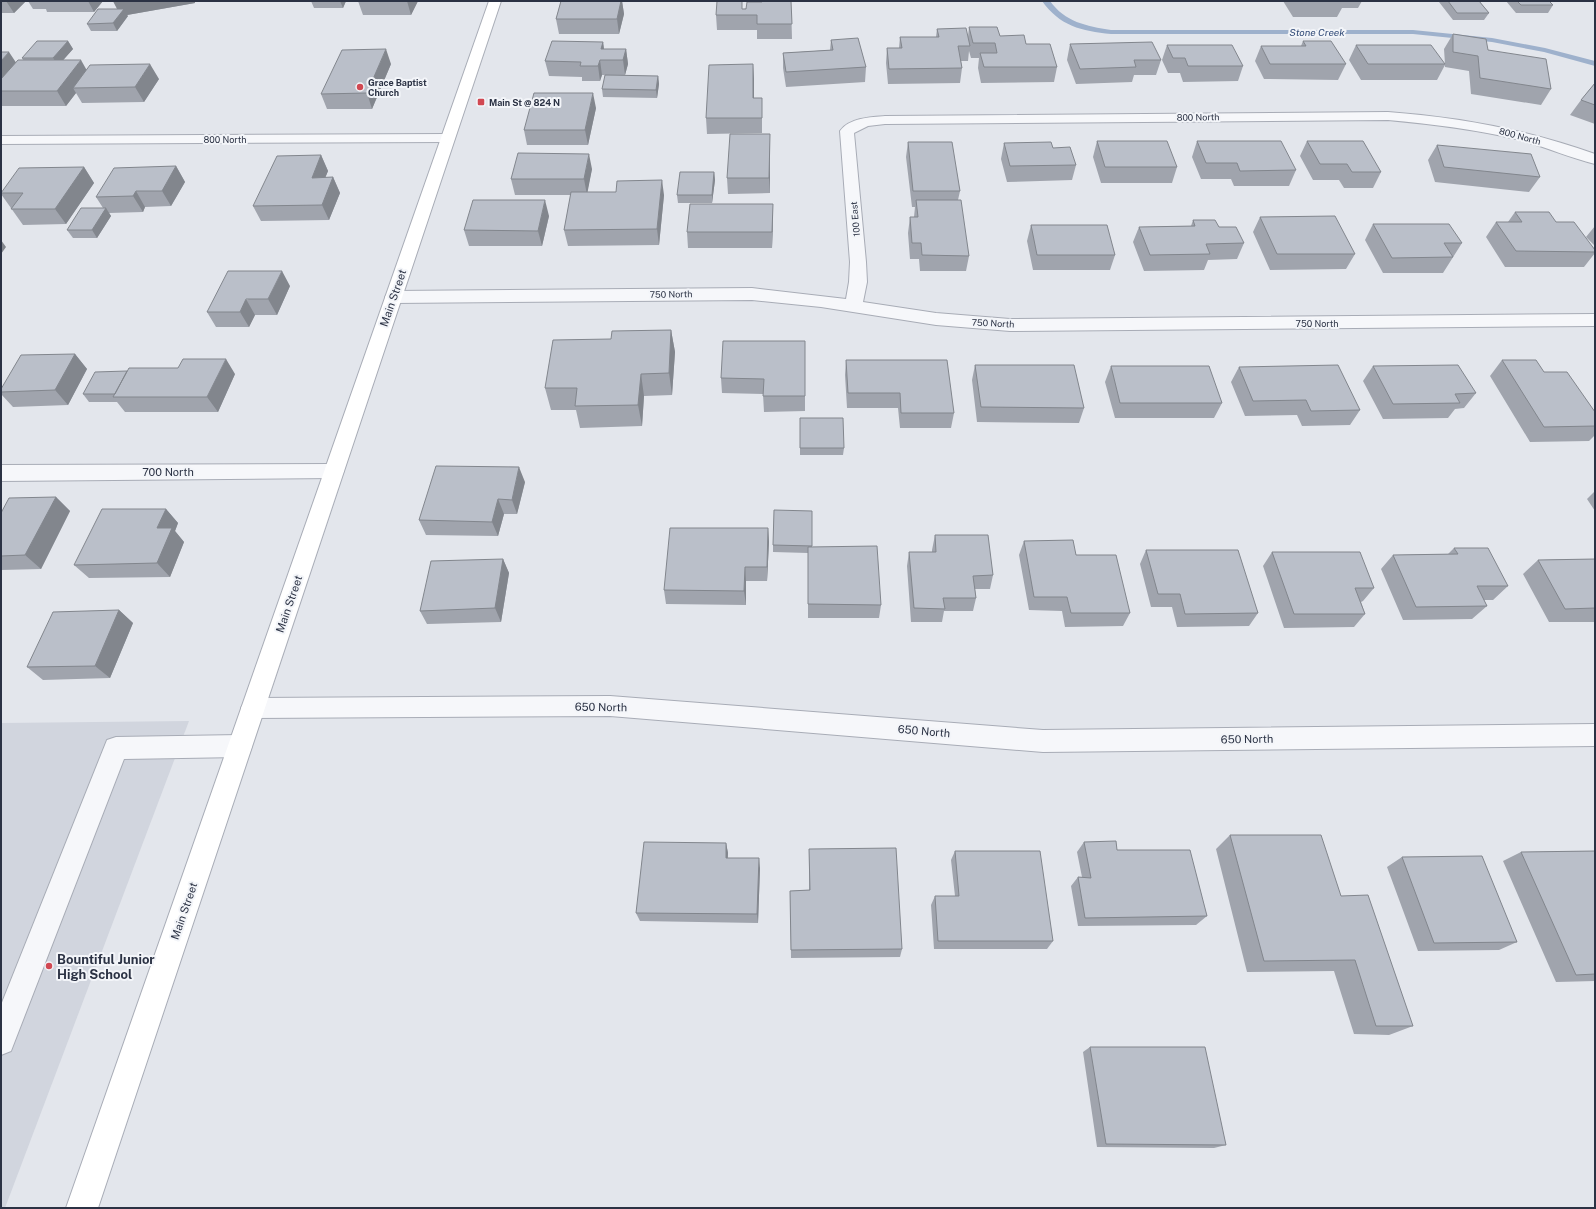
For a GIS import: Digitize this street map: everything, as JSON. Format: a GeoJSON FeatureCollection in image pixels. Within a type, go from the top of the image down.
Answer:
{"type":"FeatureCollection","features":[{"type":"Feature","properties":{"kind":"main road","name":"Main Street"},"geometry":{"type":"LineString","coordinates":[[82,1208],[495,1]]}},
{"type":"Feature","properties":{"kind":"street","name":"800 North"},"geometry":{"type":"LineString","coordinates":[[847,130],[863,123],[885,120],[1355,115],[1422,118],[1486,127],[1548,143],[1595,159]]}},
{"type":"Feature","properties":{"kind":"street","name":"100 East"},"geometry":{"type":"LineString","coordinates":[[847,130],[858,262],[858,282],[853,307]]}},
{"type":"Feature","properties":{"kind":"street","name":"800 North"},"geometry":{"type":"LineString","coordinates":[[1,140],[448,138]]}},
{"type":"Feature","properties":{"kind":"street","name":"750 North"},"geometry":{"type":"LineString","coordinates":[[394,297],[752,294],[787,296],[936,319],[1010,325],[1595,320]]}},
{"type":"Feature","properties":{"kind":"street","name":"700 North"},"geometry":{"type":"LineString","coordinates":[[1,473],[334,470]]}},
{"type":"Feature","properties":{"kind":"street","name":"650 North"},"geometry":{"type":"LineString","coordinates":[[253,708],[610,706],[1043,741],[1595,735]]}},
{"type":"Feature","properties":{"kind":"street"},"geometry":{"type":"LineString","coordinates":[[1,1041],[116,748],[240,746]]}},
{"type":"Feature","properties":{"kind":"shaded area","name":"Bountiful Junior High School"},"geometry":{"type":"Polygon","coordinates":[[[189,721],[5,1208],[1,1208],[1,723],[189,721]]]}},
{"type":"Feature","properties":{"kind":"building"},"geometry":{"type":"Polygon","coordinates":[[[561,1],[621,1],[617,19],[556,19],[561,1]]]}},
{"type":"Feature","properties":{"kind":"building"},"geometry":{"type":"Polygon","coordinates":[[[717,1],[742,1],[742,9],[746,9],[747,2],[791,1],[792,24],[757,24],[757,15],[716,15],[717,1]]]}},
{"type":"Feature","properties":{"kind":"building"},"geometry":{"type":"Polygon","coordinates":[[[1448,1],[1479,1],[1489,13],[1457,13],[1448,1]]]}},
{"type":"Feature","properties":{"kind":"building"},"geometry":{"type":"Polygon","coordinates":[[[1517,1],[1549,1],[1553,5],[1521,5],[1517,1]]]}},
{"type":"Feature","properties":{"kind":"building"},"geometry":{"type":"Polygon","coordinates":[[[98,9],[124,9],[113,23],[87,24],[98,9]]]}},
{"type":"Feature","properties":{"kind":"building"},"geometry":{"type":"Polygon","coordinates":[[[969,27],[997,27],[1000,36],[1024,35],[1026,44],[1050,44],[1057,67],[984,67],[980,53],[997,53],[995,43],[973,43],[969,27]]]}},
{"type":"Feature","properties":{"kind":"building"},"geometry":{"type":"Polygon","coordinates":[[[966,28],[970,46],[958,46],[962,68],[889,69],[887,48],[902,48],[900,37],[939,37],[937,29],[966,28]]]}},
{"type":"Feature","properties":{"kind":"building"},"geometry":{"type":"Polygon","coordinates":[[[1453,34],[1486,39],[1488,50],[1546,59],[1551,89],[1480,78],[1478,56],[1453,52],[1453,34]]]}},
{"type":"Feature","properties":{"kind":"building"},"geometry":{"type":"Polygon","coordinates":[[[858,38],[866,67],[786,72],[783,53],[833,50],[831,40],[858,38]]]}},
{"type":"Feature","properties":{"kind":"building"},"geometry":{"type":"Polygon","coordinates":[[[37,41],[68,41],[53,58],[22,58],[37,41]]]}},
{"type":"Feature","properties":{"kind":"building"},"geometry":{"type":"Polygon","coordinates":[[[552,41],[603,42],[601,49],[626,49],[623,60],[600,60],[598,66],[580,66],[581,62],[545,61],[552,41]]]}},
{"type":"Feature","properties":{"kind":"building"},"geometry":{"type":"Polygon","coordinates":[[[1303,41],[1331,41],[1346,64],[1270,64],[1261,46],[1306,46],[1303,41]]]}},
{"type":"Feature","properties":{"kind":"building"},"geometry":{"type":"Polygon","coordinates":[[[1152,42],[1161,60],[1134,60],[1136,67],[1080,69],[1070,44],[1152,42]]]}},
{"type":"Feature","properties":{"kind":"building"},"geometry":{"type":"Polygon","coordinates":[[[1167,45],[1232,45],[1243,66],[1188,66],[1185,58],[1173,58],[1167,45]]]}},
{"type":"Feature","properties":{"kind":"building"},"geometry":{"type":"Polygon","coordinates":[[[1356,45],[1431,45],[1445,64],[1368,64],[1356,45]]]}},
{"type":"Feature","properties":{"kind":"building"},"geometry":{"type":"Polygon","coordinates":[[[386,49],[367,93],[321,94],[342,50],[386,49]]]}},
{"type":"Feature","properties":{"kind":"building"},"geometry":{"type":"Polygon","coordinates":[[[1,52],[9,52],[1,61],[1,52]]]}},
{"type":"Feature","properties":{"kind":"building"},"geometry":{"type":"Polygon","coordinates":[[[18,60],[81,60],[57,91],[1,91],[1,79],[18,60]]]}},
{"type":"Feature","properties":{"kind":"building"},"geometry":{"type":"Polygon","coordinates":[[[150,64],[135,87],[73,88],[90,65],[150,64]]]}},
{"type":"Feature","properties":{"kind":"building"},"geometry":{"type":"Polygon","coordinates":[[[753,64],[753,98],[762,98],[762,118],[706,118],[709,65],[753,64]]]}},
{"type":"Feature","properties":{"kind":"building"},"geometry":{"type":"Polygon","coordinates":[[[605,75],[658,76],[656,90],[602,89],[605,75]]]}},
{"type":"Feature","properties":{"kind":"building"},"geometry":{"type":"Polygon","coordinates":[[[1595,83],[1595,105],[1581,100],[1595,83]]]}},
{"type":"Feature","properties":{"kind":"building"},"geometry":{"type":"Polygon","coordinates":[[[534,93],[593,93],[585,130],[524,130],[534,93]]]}},
{"type":"Feature","properties":{"kind":"building"},"geometry":{"type":"Polygon","coordinates":[[[730,134],[770,134],[769,178],[727,178],[730,134]]]}},
{"type":"Feature","properties":{"kind":"building"},"geometry":{"type":"Polygon","coordinates":[[[1097,141],[1167,141],[1177,167],[1105,167],[1097,141]]]}},
{"type":"Feature","properties":{"kind":"building"},"geometry":{"type":"Polygon","coordinates":[[[1197,141],[1281,141],[1296,170],[1240,171],[1237,163],[1206,163],[1197,141]]]}},
{"type":"Feature","properties":{"kind":"building"},"geometry":{"type":"Polygon","coordinates":[[[1307,141],[1363,141],[1381,172],[1352,172],[1347,164],[1320,164],[1307,141]]]}},
{"type":"Feature","properties":{"kind":"building"},"geometry":{"type":"Polygon","coordinates":[[[908,142],[952,142],[960,191],[913,191],[908,142]]]}},
{"type":"Feature","properties":{"kind":"building"},"geometry":{"type":"Polygon","coordinates":[[[1051,142],[1053,148],[1070,147],[1076,165],[1010,166],[1004,143],[1051,142]]]}},
{"type":"Feature","properties":{"kind":"building"},"geometry":{"type":"Polygon","coordinates":[[[1437,145],[1531,154],[1540,177],[1444,167],[1437,145]]]}},
{"type":"Feature","properties":{"kind":"building"},"geometry":{"type":"Polygon","coordinates":[[[518,153],[589,154],[584,179],[511,179],[518,153]]]}},
{"type":"Feature","properties":{"kind":"building"},"geometry":{"type":"Polygon","coordinates":[[[321,155],[312,178],[333,177],[322,205],[253,206],[277,156],[321,155]]]}},
{"type":"Feature","properties":{"kind":"building"},"geometry":{"type":"Polygon","coordinates":[[[176,166],[162,191],[136,191],[133,196],[96,197],[114,168],[176,166]]]}},
{"type":"Feature","properties":{"kind":"building"},"geometry":{"type":"Polygon","coordinates":[[[84,167],[55,209],[11,209],[23,193],[1,193],[19,168],[84,167]]]}},
{"type":"Feature","properties":{"kind":"building"},"geometry":{"type":"Polygon","coordinates":[[[680,172],[714,172],[712,195],[677,195],[680,172]]]}},
{"type":"Feature","properties":{"kind":"building"},"geometry":{"type":"Polygon","coordinates":[[[662,180],[657,229],[564,230],[571,192],[616,192],[617,181],[662,180]]]}},
{"type":"Feature","properties":{"kind":"building"},"geometry":{"type":"Polygon","coordinates":[[[473,200],[545,200],[538,231],[464,230],[473,200]]]}},
{"type":"Feature","properties":{"kind":"building"},"geometry":{"type":"Polygon","coordinates":[[[916,200],[961,200],[969,256],[922,255],[921,243],[912,243],[910,217],[918,217],[916,200]]]}},
{"type":"Feature","properties":{"kind":"building"},"geometry":{"type":"Polygon","coordinates":[[[690,204],[773,204],[772,232],[687,232],[690,204]]]}},
{"type":"Feature","properties":{"kind":"building"},"geometry":{"type":"Polygon","coordinates":[[[81,208],[106,208],[92,230],[67,230],[81,208]]]}},
{"type":"Feature","properties":{"kind":"building"},"geometry":{"type":"Polygon","coordinates":[[[1515,212],[1549,212],[1556,222],[1574,222],[1595,252],[1516,251],[1496,222],[1522,222],[1515,212]]]}},
{"type":"Feature","properties":{"kind":"building"},"geometry":{"type":"Polygon","coordinates":[[[1335,216],[1355,254],[1277,254],[1260,217],[1335,216]]]}},
{"type":"Feature","properties":{"kind":"building"},"geometry":{"type":"Polygon","coordinates":[[[1193,220],[1215,220],[1219,227],[1236,227],[1244,243],[1206,244],[1210,254],[1150,255],[1139,227],[1195,226],[1193,220]]]}},
{"type":"Feature","properties":{"kind":"building"},"geometry":{"type":"Polygon","coordinates":[[[1373,224],[1449,224],[1462,243],[1444,243],[1453,257],[1392,258],[1373,224]]]}},
{"type":"Feature","properties":{"kind":"building"},"geometry":{"type":"Polygon","coordinates":[[[1031,225],[1107,225],[1115,255],[1037,255],[1031,225]]]}},
{"type":"Feature","properties":{"kind":"building"},"geometry":{"type":"Polygon","coordinates":[[[228,271],[282,271],[268,299],[246,299],[240,312],[207,312],[228,271]]]}},
{"type":"Feature","properties":{"kind":"building"},"geometry":{"type":"Polygon","coordinates":[[[671,330],[669,373],[641,374],[638,405],[575,406],[577,388],[545,388],[553,340],[611,339],[612,331],[671,330]]]}},
{"type":"Feature","properties":{"kind":"building"},"geometry":{"type":"Polygon","coordinates":[[[723,341],[805,341],[805,396],[763,396],[764,379],[721,378],[723,341]]]}},
{"type":"Feature","properties":{"kind":"building"},"geometry":{"type":"Polygon","coordinates":[[[75,354],[55,390],[1,392],[1,389],[21,355],[75,354]]]}},
{"type":"Feature","properties":{"kind":"building"},"geometry":{"type":"Polygon","coordinates":[[[183,359],[226,359],[207,397],[113,397],[129,368],[178,368],[183,359]]]}},
{"type":"Feature","properties":{"kind":"building"},"geometry":{"type":"Polygon","coordinates":[[[846,360],[947,360],[954,413],[901,413],[900,393],[848,393],[846,360]]]}},
{"type":"Feature","properties":{"kind":"building"},"geometry":{"type":"Polygon","coordinates":[[[1502,360],[1536,360],[1544,372],[1567,372],[1595,412],[1595,426],[1544,427],[1502,360]]]}},
{"type":"Feature","properties":{"kind":"building"},"geometry":{"type":"Polygon","coordinates":[[[975,365],[1074,365],[1084,408],[981,407],[975,365]]]}},
{"type":"Feature","properties":{"kind":"building"},"geometry":{"type":"Polygon","coordinates":[[[1338,365],[1360,410],[1311,411],[1306,400],[1253,401],[1239,367],[1338,365]]]}},
{"type":"Feature","properties":{"kind":"building"},"geometry":{"type":"Polygon","coordinates":[[[1458,365],[1476,393],[1455,394],[1460,403],[1393,404],[1373,366],[1458,365]]]}},
{"type":"Feature","properties":{"kind":"building"},"geometry":{"type":"Polygon","coordinates":[[[1111,366],[1209,366],[1222,403],[1120,403],[1111,366]]]}},
{"type":"Feature","properties":{"kind":"building"},"geometry":{"type":"Polygon","coordinates":[[[127,371],[115,394],[83,394],[95,372],[127,371]]]}},
{"type":"Feature","properties":{"kind":"building"},"geometry":{"type":"Polygon","coordinates":[[[800,418],[843,418],[844,448],[800,448],[800,418]]]}},
{"type":"Feature","properties":{"kind":"building"},"geometry":{"type":"Polygon","coordinates":[[[436,466],[519,467],[512,500],[498,499],[492,522],[419,520],[436,466]]]}},
{"type":"Feature","properties":{"kind":"building"},"geometry":{"type":"Polygon","coordinates":[[[56,497],[25,555],[1,556],[1,513],[9,498],[56,497]]]}},
{"type":"Feature","properties":{"kind":"building"},"geometry":{"type":"Polygon","coordinates":[[[102,509],[166,509],[157,528],[172,528],[157,563],[74,565],[102,509]]]}},
{"type":"Feature","properties":{"kind":"building"},"geometry":{"type":"Polygon","coordinates":[[[774,510],[812,511],[812,546],[773,545],[774,510]]]}},
{"type":"Feature","properties":{"kind":"building"},"geometry":{"type":"Polygon","coordinates":[[[670,528],[768,528],[767,567],[745,567],[744,591],[664,590],[670,528]]]}},
{"type":"Feature","properties":{"kind":"building"},"geometry":{"type":"Polygon","coordinates":[[[935,535],[988,535],[993,575],[973,576],[976,598],[943,598],[945,609],[914,608],[909,552],[936,552],[935,535]]]}},
{"type":"Feature","properties":{"kind":"building"},"geometry":{"type":"Polygon","coordinates":[[[1073,540],[1076,555],[1116,555],[1130,613],[1071,613],[1067,597],[1034,597],[1024,541],[1073,540]]]}},
{"type":"Feature","properties":{"kind":"building"},"geometry":{"type":"Polygon","coordinates":[[[877,546],[881,605],[808,604],[808,547],[877,546]]]}},
{"type":"Feature","properties":{"kind":"building"},"geometry":{"type":"Polygon","coordinates":[[[1454,548],[1488,548],[1508,586],[1477,586],[1487,606],[1416,607],[1393,555],[1458,554],[1454,548]]]}},
{"type":"Feature","properties":{"kind":"building"},"geometry":{"type":"Polygon","coordinates":[[[1146,550],[1238,550],[1258,613],[1185,614],[1180,594],[1158,594],[1146,550]]]}},
{"type":"Feature","properties":{"kind":"building"},"geometry":{"type":"Polygon","coordinates":[[[1272,552],[1360,552],[1374,588],[1355,588],[1365,614],[1294,614],[1272,552]]]}},
{"type":"Feature","properties":{"kind":"building"},"geometry":{"type":"Polygon","coordinates":[[[503,559],[495,608],[420,611],[431,561],[503,559]]]}},
{"type":"Feature","properties":{"kind":"building"},"geometry":{"type":"Polygon","coordinates":[[[1595,559],[1595,608],[1565,609],[1538,560],[1595,559]]]}},
{"type":"Feature","properties":{"kind":"building"},"geometry":{"type":"Polygon","coordinates":[[[119,610],[95,666],[27,667],[53,612],[119,610]]]}},
{"type":"Feature","properties":{"kind":"building"},"geometry":{"type":"Polygon","coordinates":[[[1230,835],[1321,835],[1341,896],[1368,895],[1413,1026],[1376,1026],[1355,960],[1264,961],[1230,835]]]}},
{"type":"Feature","properties":{"kind":"building"},"geometry":{"type":"Polygon","coordinates":[[[1116,841],[1117,850],[1190,850],[1207,916],[1085,918],[1078,877],[1091,878],[1084,842],[1116,841]]]}},
{"type":"Feature","properties":{"kind":"building"},"geometry":{"type":"Polygon","coordinates":[[[644,842],[726,843],[726,858],[759,858],[757,914],[636,913],[644,842]]]}},
{"type":"Feature","properties":{"kind":"building"},"geometry":{"type":"Polygon","coordinates":[[[896,848],[902,949],[791,950],[790,891],[810,890],[809,849],[896,848]]]}},
{"type":"Feature","properties":{"kind":"building"},"geometry":{"type":"Polygon","coordinates":[[[955,851],[1040,851],[1053,941],[938,941],[935,896],[959,896],[955,851]]]}},
{"type":"Feature","properties":{"kind":"building"},"geometry":{"type":"Polygon","coordinates":[[[1595,851],[1595,974],[1576,975],[1521,852],[1595,851]]]}},
{"type":"Feature","properties":{"kind":"building"},"geometry":{"type":"Polygon","coordinates":[[[1482,856],[1517,942],[1434,943],[1402,857],[1482,856]]]}},
{"type":"Feature","properties":{"kind":"building"},"geometry":{"type":"Polygon","coordinates":[[[1090,1047],[1205,1047],[1226,1145],[1106,1144],[1090,1047]]]}},
{"type":"Feature","properties":{"kind":"waterway","name":"Stone Creek"},"geometry":{"type":"LineString","coordinates":[[1046,1],[1052,10],[1069,22],[1089,29],[1111,32],[1413,32],[1492,40],[1545,50],[1595,64]]}},
{"type":"Feature","properties":{"kind":"place","name":"Grace Baptist Church"},"geometry":{"type":"Point","coordinates":[360,87]}},
{"type":"Feature","properties":{"kind":"place","name":"Main St @ 824 N"},"geometry":{"type":"Point","coordinates":[481,102]}},
{"type":"Feature","properties":{"kind":"place","name":"Bountiful Junior High School"},"geometry":{"type":"Point","coordinates":[49,966]}}]}
